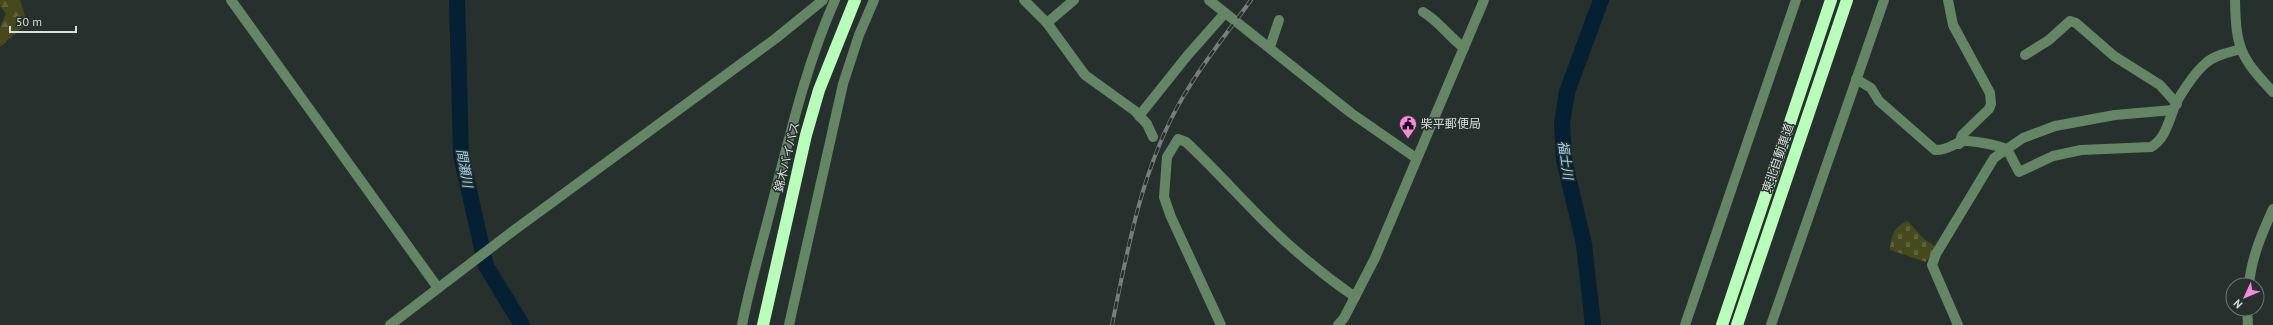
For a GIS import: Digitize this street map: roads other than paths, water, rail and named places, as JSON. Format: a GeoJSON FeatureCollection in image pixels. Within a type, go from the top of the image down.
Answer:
{"type":"FeatureCollection","features":[{"type":"Feature","properties":{"kind":"highway","name":"錦木バイパス"},"geometry":{"type":"LineString","coordinates":[[763,325],[806,135],[819,90],[855,0]]}},
{"type":"Feature","properties":{"kind":"highway","name":"東北自動車道"},"geometry":{"type":"LineString","coordinates":[[1722,325],[1831,0]]}},
{"type":"Feature","properties":{"kind":"highway","name":"東北自動車道"},"geometry":{"type":"LineString","coordinates":[[1737,325],[1847,0]]}},
{"type":"Feature","properties":{"kind":"street"},"geometry":{"type":"LineString","coordinates":[[231,0],[438,288]]}},
{"type":"Feature","properties":{"kind":"street"},"geometry":{"type":"LineString","coordinates":[[390,325],[513,231],[775,39],[823,0]]}},
{"type":"Feature","properties":{"kind":"street"},"geometry":{"type":"LineString","coordinates":[[742,325],[748,293],[789,131],[818,44],[835,0]]}},
{"type":"Feature","properties":{"kind":"street"},"geometry":{"type":"LineString","coordinates":[[789,325],[843,84],[859,36],[874,0]]}},
{"type":"Feature","properties":{"kind":"street"},"geometry":{"type":"LineString","coordinates":[[1024,0],[1047,23],[1085,75],[1139,116],[1147,124],[1153,137]]}},
{"type":"Feature","properties":{"kind":"street"},"geometry":{"type":"LineString","coordinates":[[1047,23],[1074,0]]}},
{"type":"Feature","properties":{"kind":"street"},"geometry":{"type":"LineString","coordinates":[[1209,0],[1270,47],[1351,113],[1416,158]]}},
{"type":"Feature","properties":{"kind":"street"},"geometry":{"type":"LineString","coordinates":[[1338,325],[1355,297],[1375,258],[1484,0]]}},
{"type":"Feature","properties":{"kind":"street"},"geometry":{"type":"LineString","coordinates":[[1685,325],[1796,0]]}},
{"type":"Feature","properties":{"kind":"street"},"geometry":{"type":"LineString","coordinates":[[1771,325],[1884,0]]}},
{"type":"Feature","properties":{"kind":"street"},"geometry":{"type":"LineString","coordinates":[[1948,0],[1953,25],[1990,93],[1991,104],[1989,109],[1962,136],[1959,144]]}},
{"type":"Feature","properties":{"kind":"street"},"geometry":{"type":"LineString","coordinates":[[2235,0],[2235,30],[2241,49],[2255,73],[2273,92]]}},
{"type":"Feature","properties":{"kind":"street"},"geometry":{"type":"LineString","coordinates":[[1423,12],[1434,19],[1450,37],[1464,48]]}},
{"type":"Feature","properties":{"kind":"street"},"geometry":{"type":"LineString","coordinates":[[1139,116],[1187,56],[1226,13]]}},
{"type":"Feature","properties":{"kind":"street"},"geometry":{"type":"LineString","coordinates":[[1270,47],[1279,20]]}},
{"type":"Feature","properties":{"kind":"street"},"geometry":{"type":"LineString","coordinates":[[2025,56],[2049,40],[2070,21],[2076,23],[2114,56],[2160,85],[2175,107]]}},
{"type":"Feature","properties":{"kind":"street"},"geometry":{"type":"LineString","coordinates":[[2008,149],[2019,172],[2053,156],[2081,150],[2151,147],[2158,143],[2170,122],[2175,107],[2190,81],[2206,62],[2223,54],[2241,49]]}},
{"type":"Feature","properties":{"kind":"street"},"geometry":{"type":"LineString","coordinates":[[1856,79],[1871,88],[1879,101],[1935,150],[1942,150],[1965,141],[2008,149]]}},
{"type":"Feature","properties":{"kind":"street"},"geometry":{"type":"LineString","coordinates":[[1958,325],[1932,265],[1936,254],[1994,158],[2023,138],[2055,126],[2115,115],[2175,107]]}},
{"type":"Feature","properties":{"kind":"street"},"geometry":{"type":"LineString","coordinates":[[1220,325],[1171,217],[1164,197],[1167,157],[1178,139],[1186,142],[1224,178],[1272,229],[1325,276],[1355,297]]}},
{"type":"Feature","properties":{"kind":"street"},"geometry":{"type":"LineString","coordinates":[[2250,277],[2260,239],[2273,209]]}},
{"type":"Feature","properties":{"kind":"waterway","name":"間瀬川"},"geometry":{"type":"LineString","coordinates":[[457,0],[461,155],[486,266],[522,325]]}},
{"type":"Feature","properties":{"kind":"waterway","name":"福士川"},"geometry":{"type":"LineString","coordinates":[[1593,325],[1584,244],[1564,160],[1562,123],[1567,92],[1601,0]]}},
{"type":"Feature","properties":{"kind":"railway"},"geometry":{"type":"LineString","coordinates":[[1112,325],[1140,200],[1161,140],[1175,112],[1198,73],[1251,0]]}},
{"type":"Feature","properties":{"kind":"place","name":"柴平郵便局"},"geometry":{"type":"Point","coordinates":[1408,139]}}]}
